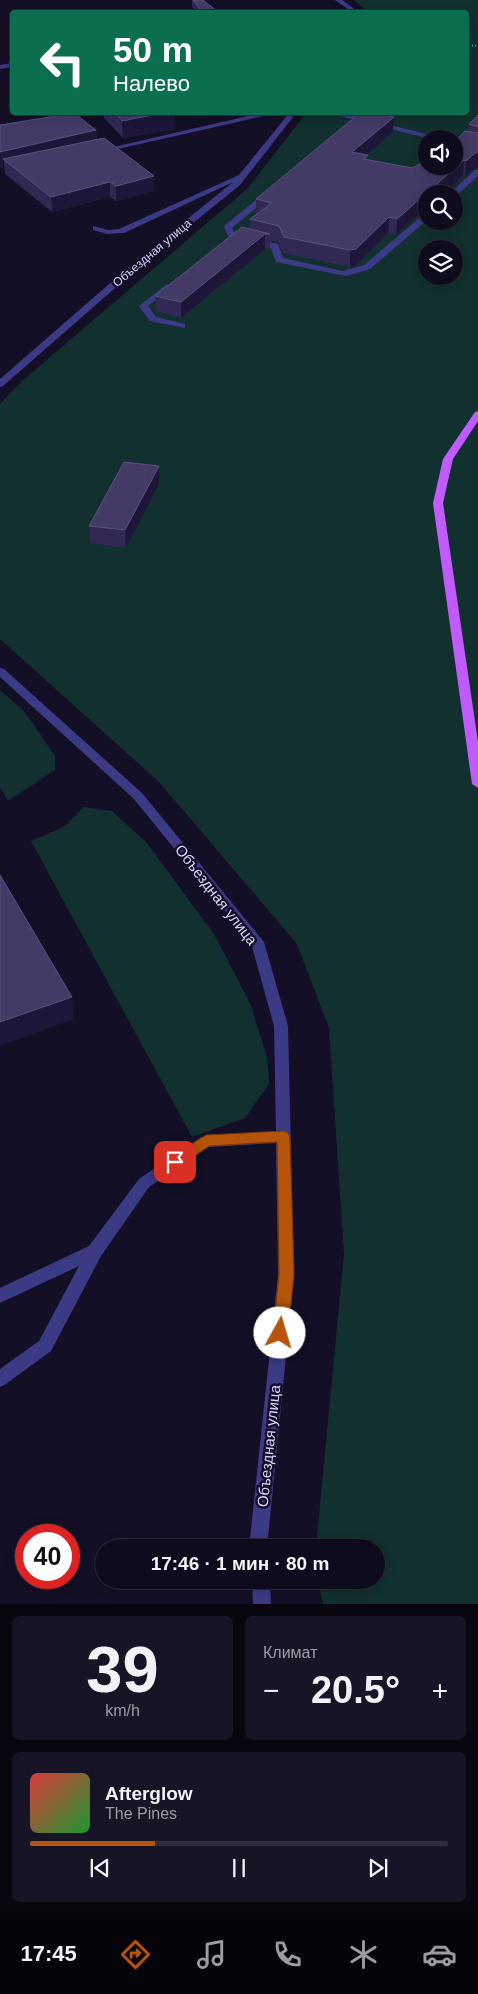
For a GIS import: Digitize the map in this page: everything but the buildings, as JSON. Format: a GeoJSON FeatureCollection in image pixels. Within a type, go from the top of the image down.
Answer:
{"type":"FeatureCollection","features":[{"type":"Feature","properties":{"kind":"main road"},"geometry":{"type":"LineString","coordinates":[[478,414],[448,459],[438,503],[478,784]]}},
{"type":"Feature","properties":{"kind":"street"},"geometry":{"type":"LineString","coordinates":[[338,0],[353,10]]}},
{"type":"Feature","properties":{"kind":"street"},"geometry":{"type":"LineString","coordinates":[[87,153],[264,115]]}},
{"type":"Feature","properties":{"kind":"street","name":"Объездная улица"},"geometry":{"type":"LineString","coordinates":[[0,384],[142,260],[237,183],[292,115]]}},
{"type":"Feature","properties":{"kind":"street"},"geometry":{"type":"LineString","coordinates":[[337,115],[418,134]]}},
{"type":"Feature","properties":{"kind":"street"},"geometry":{"type":"LineString","coordinates":[[351,127],[358,121]]}},
{"type":"Feature","properties":{"kind":"street"},"geometry":{"type":"LineString","coordinates":[[463,185],[478,172]]}},
{"type":"Feature","properties":{"kind":"street"},"geometry":{"type":"LineString","coordinates":[[96,228],[107,232],[120,231],[245,174]]}},
{"type":"Feature","properties":{"kind":"street"},"geometry":{"type":"LineString","coordinates":[[274,190],[228,227],[228,239],[275,246],[279,260],[344,274],[367,267],[418,224]]}},
{"type":"Feature","properties":{"kind":"street"},"geometry":{"type":"LineString","coordinates":[[173,283],[143,306],[153,319],[182,326]]}},
{"type":"Feature","properties":{"kind":"street","name":"Объездная улица"},"geometry":{"type":"LineString","coordinates":[[0,671],[138,796],[256,942],[281,1026],[286,1274],[259,1539]]}},
{"type":"Feature","properties":{"kind":"street"},"geometry":{"type":"LineString","coordinates":[[0,1379],[45,1346],[95,1251],[144,1183],[206,1140],[284,1137]]}},
{"type":"Feature","properties":{"kind":"street"},"geometry":{"type":"LineString","coordinates":[[0,1296],[95,1251]]}},
{"type":"Feature","properties":{"kind":"street"},"geometry":{"type":"LineString","coordinates":[[261,1589],[262,1604]]}},
{"type":"Feature","properties":{"kind":"green space"},"geometry":{"type":"Polygon","coordinates":[[[354,0],[478,0],[478,1604],[323,1604],[320,1589],[385,1589],[385,1539],[317,1539],[344,1254],[329,1028],[297,944],[159,782],[0,639],[0,404],[22,381],[248,188],[304,115],[469,115],[469,10],[366,10],[354,0]]]}},
{"type":"Feature","properties":{"kind":"green space"},"geometry":{"type":"Polygon","coordinates":[[[0,690],[25,712],[55,756],[55,770],[8,801],[0,787],[0,690]]]}},
{"type":"Feature","properties":{"kind":"green space"},"geometry":{"type":"Polygon","coordinates":[[[84,807],[112,811],[146,842],[214,934],[250,1003],[267,1057],[269,1084],[245,1118],[192,1137],[31,841],[64,827],[84,807]]]}},
{"type":"Feature","properties":{"kind":"route"},"geometry":{"type":"LineString","coordinates":[[175,1162],[206,1140],[284,1137],[286,1274],[280,1333]]}}]}
